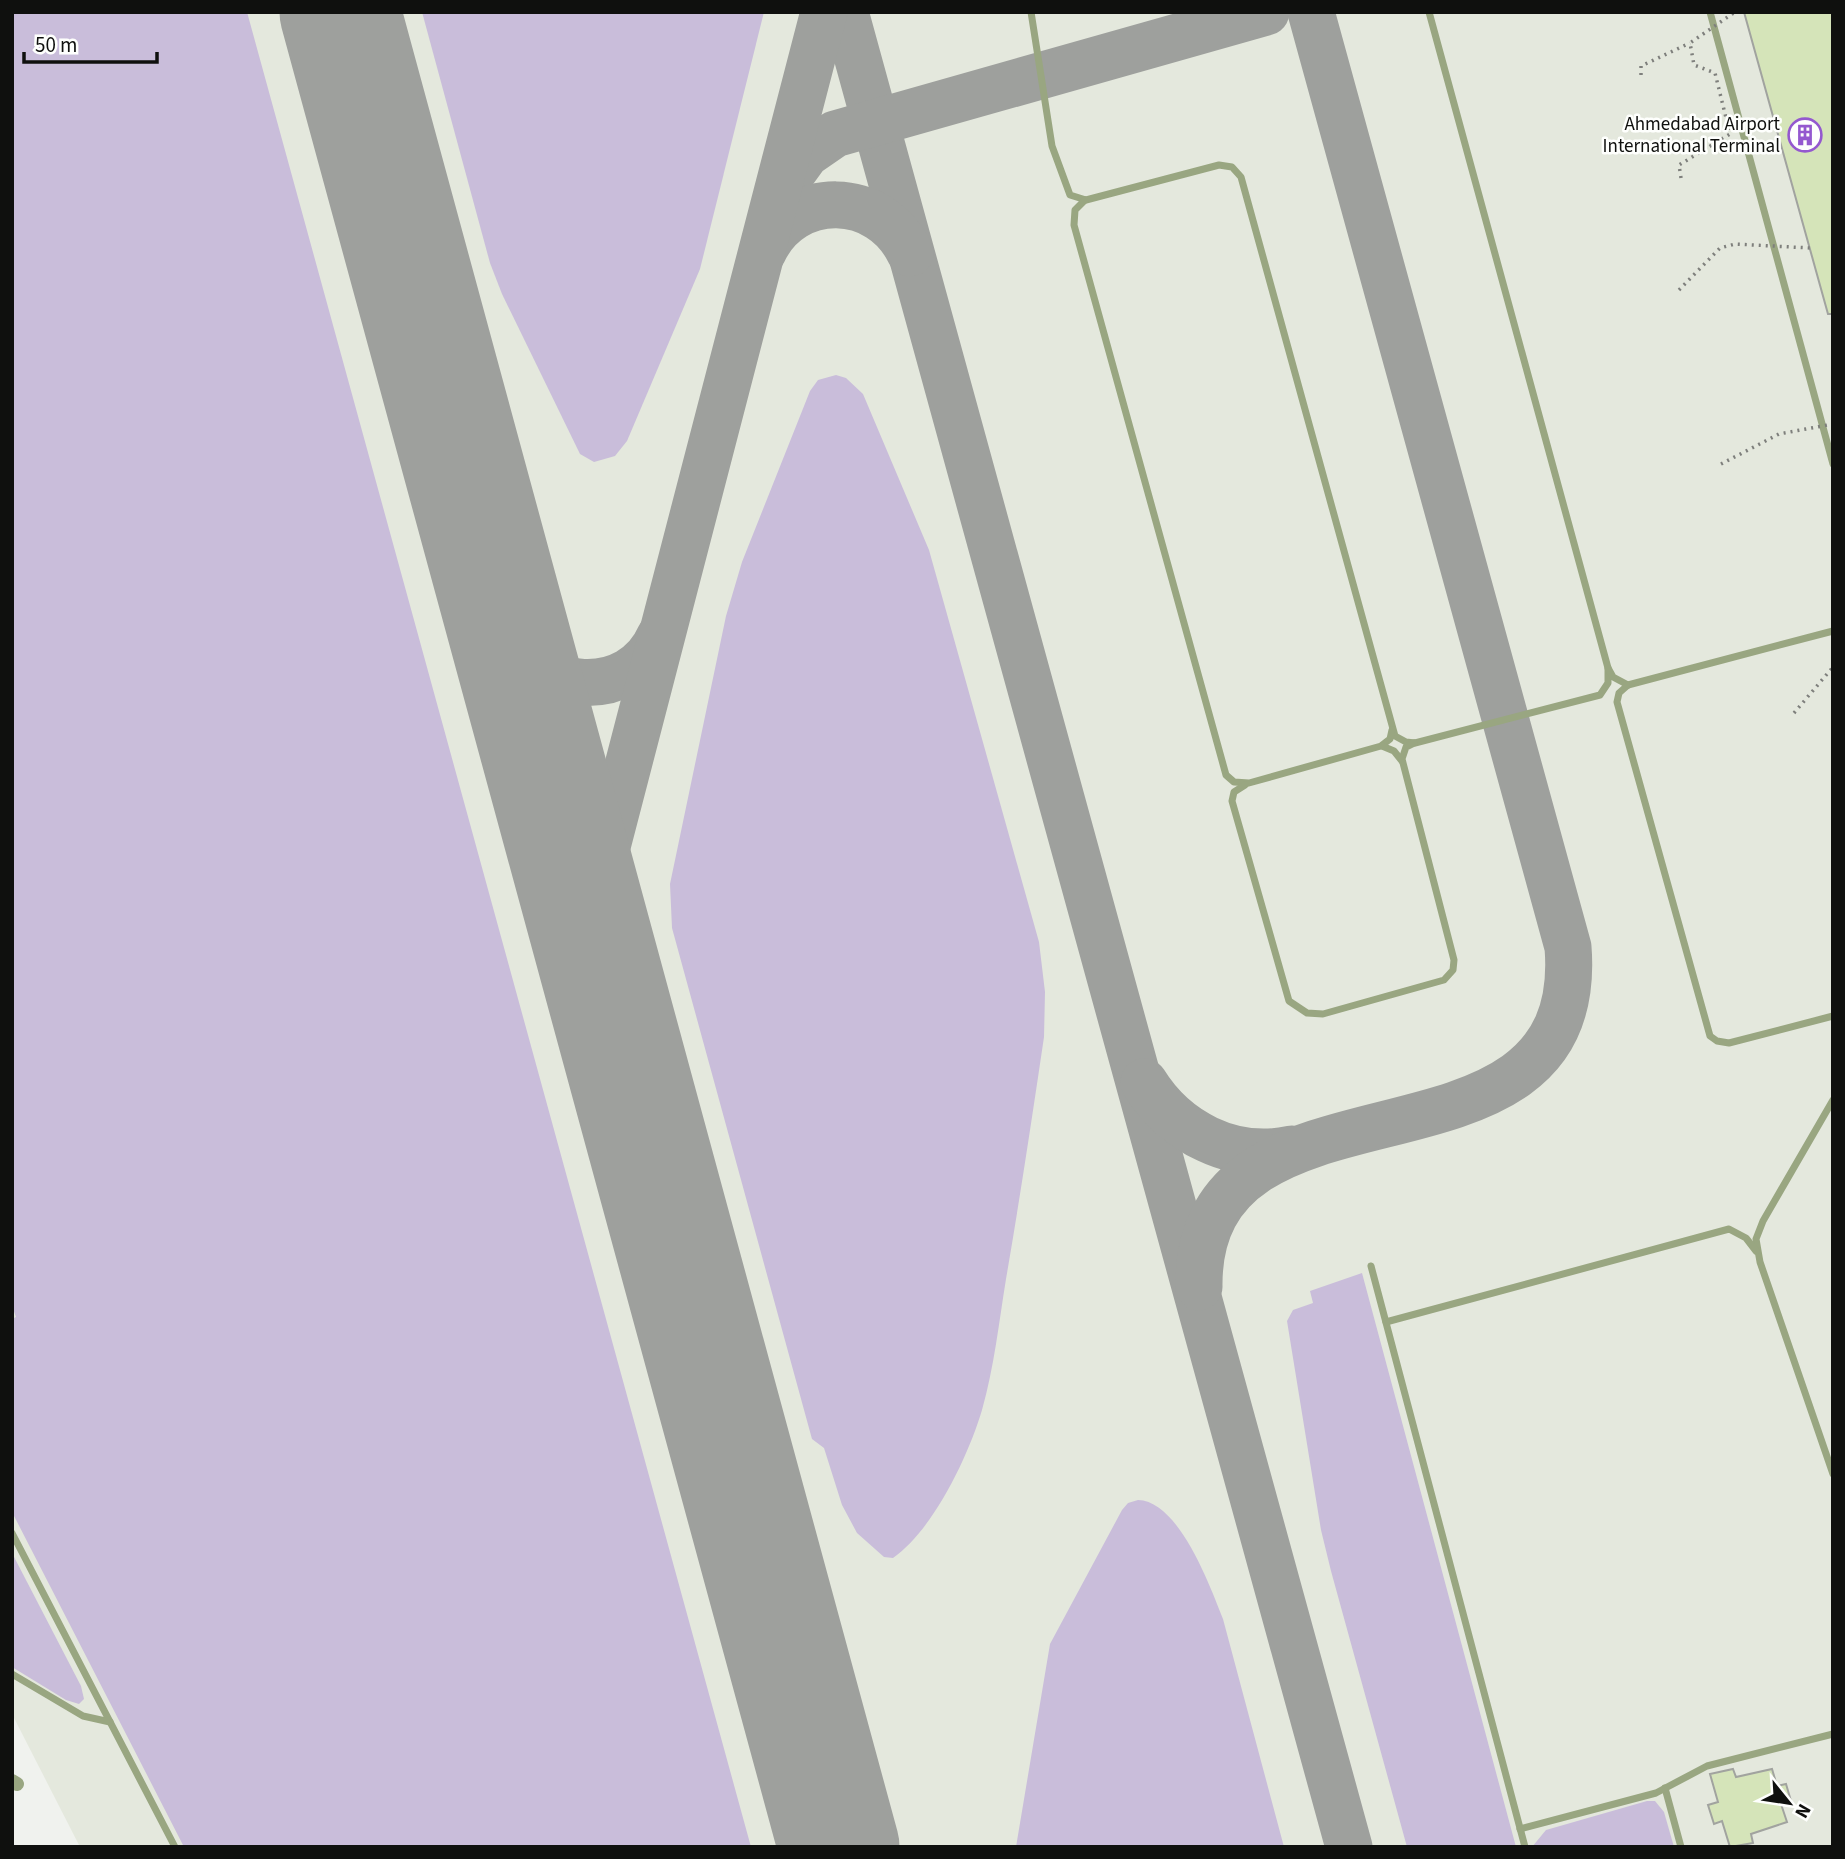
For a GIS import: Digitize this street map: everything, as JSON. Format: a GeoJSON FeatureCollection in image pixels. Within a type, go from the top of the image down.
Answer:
{"type":"FeatureCollection","features":[{"type":"Feature","properties":{"kind":"lane"},"geometry":{"type":"LineString","coordinates":[[1031,12],[1052,146],[1065,189],[1076,198],[1086,200],[1219,164],[1232,167],[1241,177],[1392,730],[1390,739],[1381,746],[1249,783],[1237,788],[1232,801],[1289,1001],[1307,1013],[1323,1014],[1444,980],[1453,970],[1454,960],[1402,761],[1394,751],[1381,746]]}},
{"type":"Feature","properties":{"kind":"lane"},"geometry":{"type":"LineString","coordinates":[[1429,12],[1608,668],[1608,683],[1600,695]]}},
{"type":"Feature","properties":{"kind":"lane"},"geometry":{"type":"LineString","coordinates":[[1710,12],[1833,464]]}},
{"type":"Feature","properties":{"kind":"lane"},"geometry":{"type":"LineString","coordinates":[[1086,200],[1075,210],[1073,225],[1226,775],[1234,782],[1249,783]]}},
{"type":"Feature","properties":{"kind":"lane"},"geometry":{"type":"LineString","coordinates":[[1608,668],[1618,682],[1628,685],[1833,632]]}},
{"type":"Feature","properties":{"kind":"lane"},"geometry":{"type":"LineString","coordinates":[[1628,685],[1618,696],[1618,709],[1710,1036],[1720,1043],[1729,1043],[1833,1016]]}},
{"type":"Feature","properties":{"kind":"lane"},"geometry":{"type":"LineString","coordinates":[[1402,761],[1404,749],[1415,743],[1600,695],[1611,698],[1618,709]]}},
{"type":"Feature","properties":{"kind":"lane"},"geometry":{"type":"LineString","coordinates":[[1392,730],[1403,741],[1415,743]]}},
{"type":"Feature","properties":{"kind":"lane"},"geometry":{"type":"LineString","coordinates":[[1833,1100],[1760,1226],[1756,1244],[1833,1474]]}},
{"type":"Feature","properties":{"kind":"lane"},"geometry":{"type":"LineString","coordinates":[[1386,1322],[1729,1229],[1750,1242],[1759,1259]]}},
{"type":"Feature","properties":{"kind":"lane"},"geometry":{"type":"LineString","coordinates":[[1371,1266],[1525,1847]]}},
{"type":"Feature","properties":{"kind":"lane"},"geometry":{"type":"LineString","coordinates":[[12,1533],[174,1847]]}},
{"type":"Feature","properties":{"kind":"lane"},"geometry":{"type":"LineString","coordinates":[[12,1674],[83,1716],[110,1722]]}},
{"type":"Feature","properties":{"kind":"lane"},"geometry":{"type":"LineString","coordinates":[[1520,1829],[1665,1788],[1707,1766],[1833,1734]]}},
{"type":"Feature","properties":{"kind":"lane"},"geometry":{"type":"LineString","coordinates":[[1665,1788],[1681,1847]]}},
{"type":"Feature","properties":{"kind":"path"},"geometry":{"type":"LineString","coordinates":[[1641,75],[1642,66],[1690,43],[1735,12]]}},
{"type":"Feature","properties":{"kind":"path"},"geometry":{"type":"LineString","coordinates":[[1681,178],[1679,165],[1730,134],[1715,73],[1695,65],[1690,43]]}},
{"type":"Feature","properties":{"kind":"path"},"geometry":{"type":"LineString","coordinates":[[1679,290],[1720,248],[1735,244],[1810,248]]}},
{"type":"Feature","properties":{"kind":"path"},"geometry":{"type":"LineString","coordinates":[[1721,464],[1779,435],[1833,424]]}},
{"type":"Feature","properties":{"kind":"path"},"geometry":{"type":"LineString","coordinates":[[1794,713],[1833,667]]}},
{"type":"Feature","properties":{"kind":"shaded area"},"geometry":{"type":"Polygon","coordinates":[[[12,12],[1833,12],[1833,1847],[80,1847],[12,1714],[12,12]]]}},
{"type":"Feature","properties":{"kind":"shaded area"},"geometry":{"type":"Polygon","coordinates":[[[12,12],[247,12],[751,1847],[184,1847],[12,1512],[12,1319],[16,1317],[12,1306],[12,12]]]}},
{"type":"Feature","properties":{"kind":"shaded area"},"geometry":{"type":"Polygon","coordinates":[[[422,12],[764,12],[700,269],[627,441],[615,456],[594,462],[580,454],[502,294],[490,263],[422,12]]]}},
{"type":"Feature","properties":{"kind":"shaded area"},"geometry":{"type":"Polygon","coordinates":[[[836,375],[846,378],[863,394],[929,550],[1039,942],[1045,992],[1044,1037],[1035,1098],[996,1345],[982,1410],[968,1449],[935,1511],[908,1546],[893,1558],[884,1557],[857,1533],[842,1505],[824,1448],[812,1439],[672,928],[670,884],[726,616],[742,562],[810,391],[818,380],[836,375]]]}},
{"type":"Feature","properties":{"kind":"shaded area"},"geometry":{"type":"Polygon","coordinates":[[[1362,1273],[1516,1847],[1407,1847],[1331,1571],[1321,1530],[1287,1321],[1293,1310],[1313,1303],[1310,1291],[1362,1273]]]}},
{"type":"Feature","properties":{"kind":"shaded area"},"geometry":{"type":"Polygon","coordinates":[[[1138,1500],[1153,1504],[1167,1514],[1191,1548],[1210,1587],[1223,1619],[1284,1847],[1016,1847],[1050,1644],[1122,1510],[1128,1503],[1138,1500]]]}},
{"type":"Feature","properties":{"kind":"shaded area"},"geometry":{"type":"Polygon","coordinates":[[[12,1553],[81,1686],[84,1699],[79,1704],[66,1700],[12,1667],[12,1553]]]}},
{"type":"Feature","properties":{"kind":"shaded area"},"geometry":{"type":"Polygon","coordinates":[[[1655,1801],[1664,1812],[1674,1847],[1532,1847],[1546,1830],[1655,1801]]]}},
{"type":"Feature","properties":{"kind":"building","name":"Ahmedabad Airport International Terminal"},"geometry":{"type":"Polygon","coordinates":[[[1744,12],[1833,12],[1833,314],[1828,314],[1744,12]]]}},
{"type":"Feature","properties":{"kind":"building"},"geometry":{"type":"Polygon","coordinates":[[[1733,1769],[1736,1777],[1772,1769],[1777,1786],[1786,1784],[1791,1801],[1781,1804],[1787,1822],[1751,1834],[1753,1843],[1730,1847],[1722,1821],[1714,1824],[1708,1805],[1718,1802],[1710,1774],[1733,1769]]]}},
{"type":"Feature","properties":{"kind":"taxiway"},"geometry":{"type":"LineString","coordinates":[[594,946],[591,908],[824,12]]}},
{"type":"Feature","properties":{"kind":"taxiway"},"geometry":{"type":"LineString","coordinates":[[845,12],[1349,1847]]}},
{"type":"Feature","properties":{"kind":"taxiway"},"geometry":{"type":"LineString","coordinates":[[782,187],[806,154],[835,134],[1266,12]]}},
{"type":"Feature","properties":{"kind":"taxiway"},"geometry":{"type":"LineString","coordinates":[[1199,1287],[1215,1215],[1258,1169],[1320,1142],[1459,1103],[1518,1074],[1558,1025],[1568,947],[1311,12]]}},
{"type":"Feature","properties":{"kind":"taxiway"},"geometry":{"type":"LineString","coordinates":[[763,252],[777,231],[794,216],[815,208],[836,205],[858,208],[879,217],[896,232],[910,253]]}},
{"type":"Feature","properties":{"kind":"taxiway"},"geometry":{"type":"LineString","coordinates":[[508,632],[521,653],[539,668],[561,678],[584,682],[607,680],[628,672],[646,657],[660,636]]}},
{"type":"Feature","properties":{"kind":"taxiway"},"geometry":{"type":"LineString","coordinates":[[1144,1082],[1172,1115],[1207,1139],[1248,1151],[1292,1149]]}},
{"type":"Feature","properties":{"kind":"runway"},"geometry":{"type":"LineString","coordinates":[[340,12],[839,1847]]}},
{"type":"Feature","properties":{"kind":"place","name":"Ahmedabad Airport International Terminal"},"geometry":{"type":"Point","coordinates":[1805,135]}}]}
